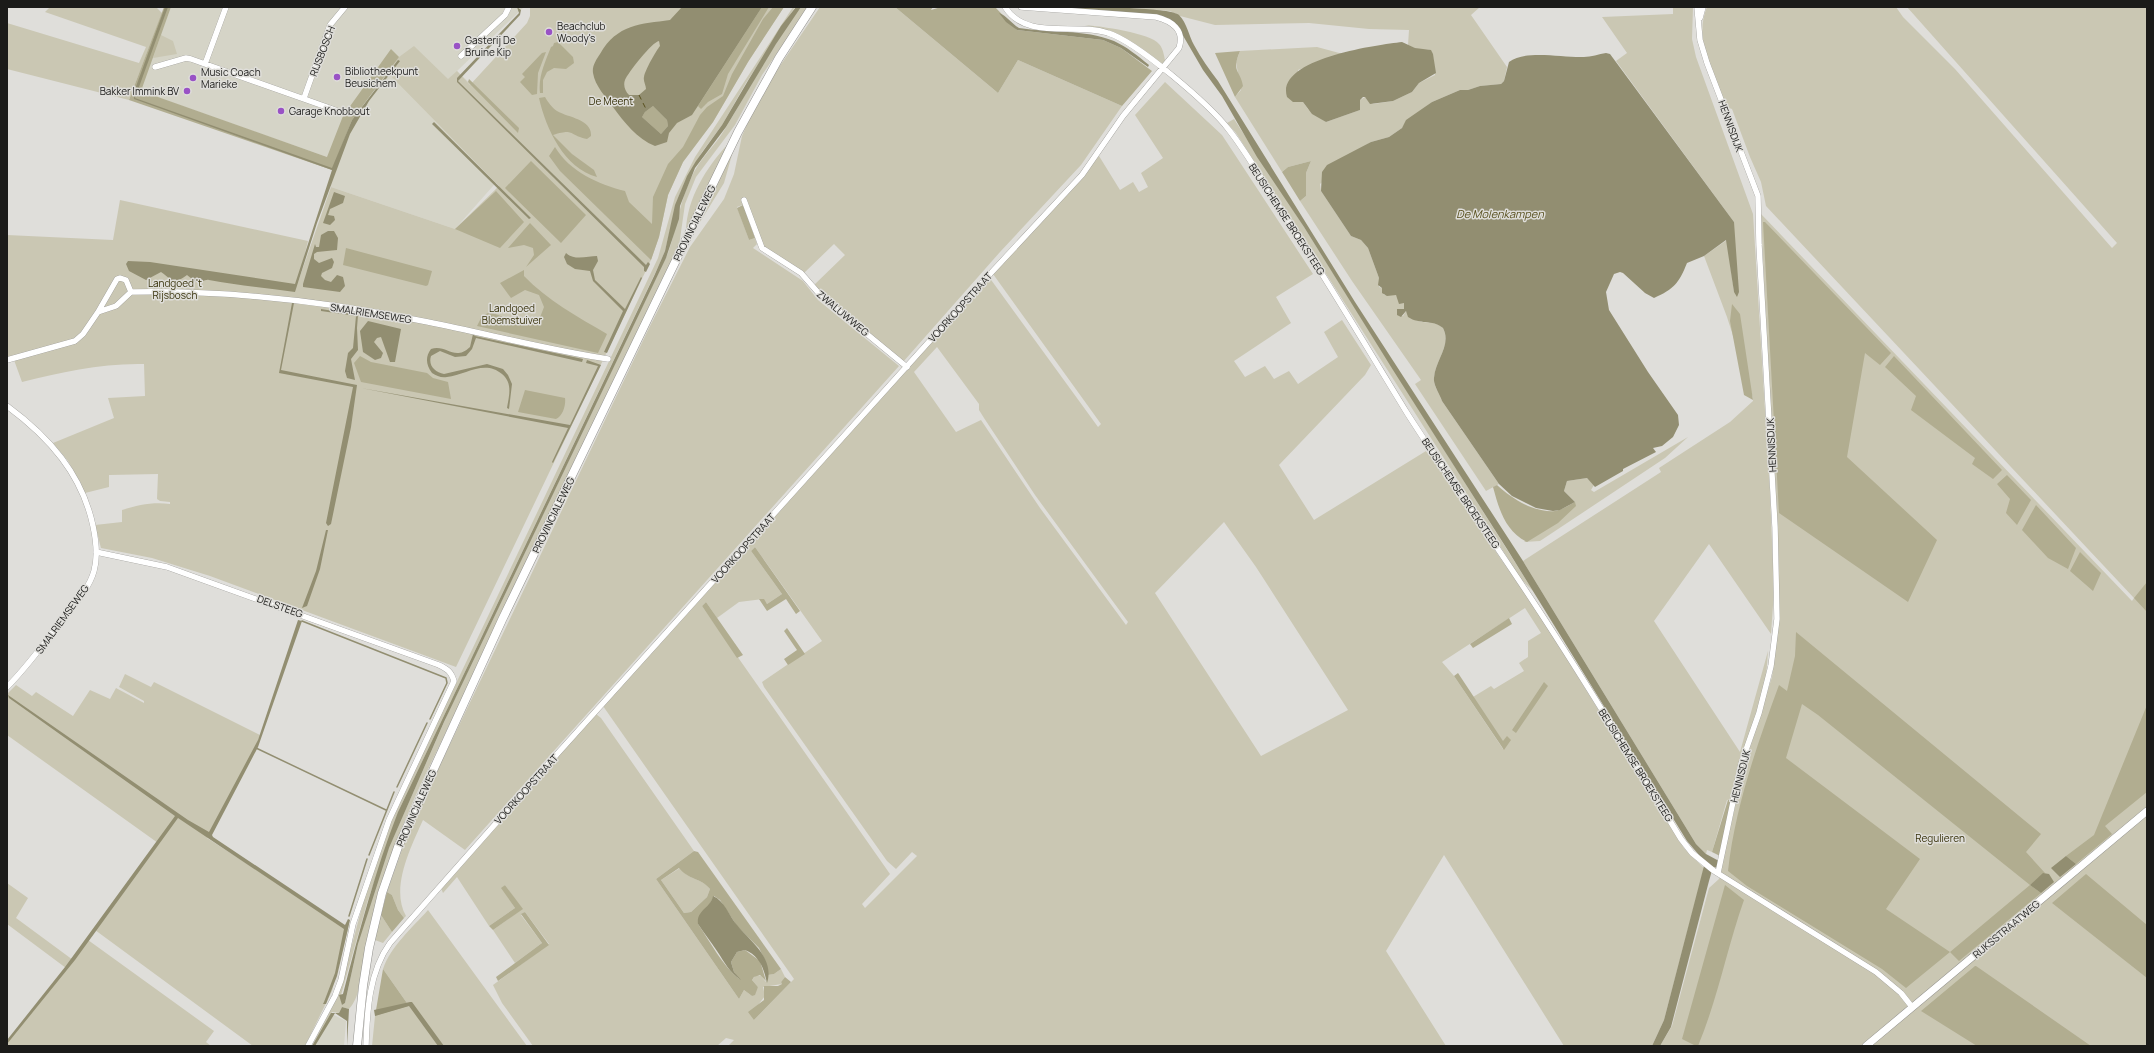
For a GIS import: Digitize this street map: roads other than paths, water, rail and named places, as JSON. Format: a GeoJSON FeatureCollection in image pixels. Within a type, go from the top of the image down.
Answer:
{"type":"FeatureCollection","features":[{"type":"Feature","properties":{"kind":"highway","name":"PROVINCIALEWEG"},"geometry":{"type":"LineString","coordinates":[[357,1046],[363,986],[369,948],[382,893],[398,847],[502,620],[738,132],[779,58],[812,7]]}},
{"type":"Feature","properties":{"kind":"main road","name":"RIJKSSTRAATWEG"},"geometry":{"type":"LineString","coordinates":[[1866,1046],[2147,811]]}},
{"type":"Feature","properties":{"kind":"street"},"geometry":{"type":"LineString","coordinates":[[205,64],[226,7]]}},
{"type":"Feature","properties":{"kind":"street","name":"RIJSBOSCH"},"geometry":{"type":"LineString","coordinates":[[304,98],[330,25],[345,7]]}},
{"type":"Feature","properties":{"kind":"street"},"geometry":{"type":"LineString","coordinates":[[461,56],[504,15],[509,7]]}},
{"type":"Feature","properties":{"kind":"street","name":"BEUSICHEMSE BROEKSTEEG"},"geometry":{"type":"LineString","coordinates":[[1005,7],[1011,16],[1024,24],[1040,27],[1085,28],[1107,32],[1135,47],[1204,104],[1229,129],[1297,233],[1409,415],[1546,622],[1681,839],[1703,863],[1716,872],[1876,972],[1901,993],[1912,1007]]}},
{"type":"Feature","properties":{"kind":"street","name":"VOORKOOPSTRAAT"},"geometry":{"type":"LineString","coordinates":[[366,1046],[374,975],[381,955],[390,943],[568,741],[990,274],[1082,175],[1123,116],[1163,70],[1179,48],[1181,42],[1177,27],[1168,20],[1149,16],[1021,7]]}},
{"type":"Feature","properties":{"kind":"street","name":"HENNISDIJK"},"geometry":{"type":"LineString","coordinates":[[1697,7],[1700,40],[1707,63],[1758,196],[1759,252],[1776,527],[1777,619],[1772,666],[1741,764],[1716,872]]}},
{"type":"Feature","properties":{"kind":"street","name":"HENNISDIJK"},"geometry":{"type":"LineString","coordinates":[[1699,20],[1703,7]]}},
{"type":"Feature","properties":{"kind":"street"},"geometry":{"type":"LineString","coordinates":[[155,67],[186,58],[338,111]]}},
{"type":"Feature","properties":{"kind":"street","name":"ZWALUWWEG"},"geometry":{"type":"LineString","coordinates":[[744,200],[762,248],[801,273],[822,297],[907,367]]}},
{"type":"Feature","properties":{"kind":"street"},"geometry":{"type":"LineString","coordinates":[[7,360],[75,341],[83,334],[118,278],[126,280],[131,292],[116,306],[98,312]]}},
{"type":"Feature","properties":{"kind":"street","name":"SMALRIEMSEWEG"},"geometry":{"type":"LineString","coordinates":[[131,292],[164,291],[240,295],[360,310],[608,360]]}},
{"type":"Feature","properties":{"kind":"street"},"geometry":{"type":"LineString","coordinates":[[104,300],[110,308]]}},
{"type":"Feature","properties":{"kind":"street","name":"SMALRIEMSEWEG"},"geometry":{"type":"LineString","coordinates":[[7,406],[40,433],[62,456],[75,476],[91,517],[96,552],[94,572],[84,592],[22,672],[7,687]]}},
{"type":"Feature","properties":{"kind":"street","name":"DELSTEEG"},"geometry":{"type":"LineString","coordinates":[[96,552],[167,566],[304,615],[439,665],[449,670],[454,681],[389,820],[353,924],[340,980],[334,996],[308,1046]]}},
{"type":"Feature","properties":{"kind":"water"},"geometry":{"type":"Polygon","coordinates":[[[165,7],[168,7],[135,98],[332,168],[352,120],[398,60],[400,61],[369,101],[350,134],[317,223],[295,292],[208,280],[197,283],[187,275],[173,281],[161,272],[146,280],[129,271],[126,264],[128,261],[150,262],[295,284],[332,170],[134,99],[134,92],[165,7]]]}},
{"type":"Feature","properties":{"kind":"water"},"geometry":{"type":"Polygon","coordinates":[[[517,7],[521,10],[520,15],[458,81],[646,265],[648,262],[650,264],[646,272],[644,271],[644,267],[457,82],[457,78],[519,13],[517,7]]]}},
{"type":"Feature","properties":{"kind":"water","name":"De Meent"},"geometry":{"type":"Polygon","coordinates":[[[682,7],[762,7],[692,115],[677,123],[669,133],[667,142],[655,146],[642,139],[631,130],[598,87],[594,78],[593,68],[607,44],[622,31],[630,27],[670,20],[682,7]],[[659,41],[646,52],[627,76],[624,84],[626,92],[629,95],[639,95],[646,89],[644,77],[660,46],[659,41]],[[653,106],[645,112],[642,117],[661,134],[668,126],[667,120],[653,106]]]}},
{"type":"Feature","properties":{"kind":"water"},"geometry":{"type":"Polygon","coordinates":[[[796,7],[801,7],[776,44],[726,127],[695,168],[680,206],[679,219],[666,258],[444,722],[389,848],[358,944],[345,1003],[342,1005],[339,995],[343,994],[361,925],[398,812],[655,274],[665,251],[675,205],[687,176],[722,125],[781,26],[796,7]]]}},
{"type":"Feature","properties":{"kind":"water"},"geometry":{"type":"Polygon","coordinates":[[[1051,7],[1157,10],[1171,12],[1182,18],[1199,54],[1218,81],[1355,302],[1523,561],[1696,844],[1706,854],[1719,861],[1718,868],[1713,867],[1671,1027],[1660,1046],[1652,1046],[1664,1020],[1705,862],[1687,841],[1507,549],[1304,227],[1257,157],[1222,96],[1203,70],[1178,27],[1170,19],[1051,7]]]}},
{"type":"Feature","properties":{"kind":"water"},"geometry":{"type":"Polygon","coordinates":[[[999,13],[1019,28],[1079,33],[1103,37],[1128,49],[1149,65],[1148,67],[1121,48],[1103,40],[1017,30],[1006,22],[999,13]]]}},
{"type":"Feature","properties":{"kind":"water"},"geometry":{"type":"Polygon","coordinates":[[[1402,42],[1415,48],[1431,50],[1433,54],[1436,73],[1419,83],[1412,92],[1393,101],[1370,104],[1365,97],[1363,97],[1360,100],[1360,110],[1326,122],[1312,114],[1303,102],[1293,102],[1287,97],[1287,84],[1296,73],[1311,64],[1330,56],[1402,42]]]}},
{"type":"Feature","properties":{"kind":"water","name":"De Molenkampen"},"geometry":{"type":"Polygon","coordinates":[[[1606,53],[1610,54],[1734,222],[1739,292],[1737,297],[1734,292],[1726,240],[1704,256],[1687,263],[1675,285],[1666,292],[1654,298],[1645,293],[1623,273],[1620,272],[1614,274],[1606,292],[1609,310],[1648,372],[1678,415],[1679,425],[1673,437],[1662,446],[1653,448],[1656,452],[1623,469],[1623,471],[1595,487],[1587,478],[1567,481],[1564,491],[1575,502],[1560,510],[1553,511],[1536,508],[1512,496],[1499,484],[1442,401],[1434,378],[1446,340],[1443,328],[1439,325],[1412,319],[1408,317],[1406,311],[1401,317],[1397,315],[1397,309],[1404,309],[1404,303],[1399,304],[1396,295],[1387,296],[1382,293],[1382,288],[1378,285],[1379,278],[1368,248],[1361,240],[1351,236],[1321,191],[1322,172],[1327,165],[1371,142],[1389,137],[1402,128],[1406,120],[1432,102],[1460,90],[1501,84],[1504,81],[1509,62],[1516,58],[1535,55],[1587,57],[1606,53]]]}},
{"type":"Feature","properties":{"kind":"water"},"geometry":{"type":"Polygon","coordinates":[[[434,122],[531,218],[529,219],[432,124],[434,122]]]}},
{"type":"Feature","properties":{"kind":"water"},"geometry":{"type":"Polygon","coordinates":[[[334,192],[345,196],[343,203],[330,209],[328,215],[334,216],[335,220],[330,225],[323,223],[334,192]]]}},
{"type":"Feature","properties":{"kind":"water"},"geometry":{"type":"Polygon","coordinates":[[[328,231],[334,231],[338,238],[337,250],[317,252],[314,254],[314,259],[319,263],[332,258],[334,262],[332,268],[322,273],[321,276],[325,280],[331,282],[337,275],[343,277],[345,286],[340,292],[303,287],[315,244],[316,247],[319,247],[321,235],[328,231]]]}},
{"type":"Feature","properties":{"kind":"water"},"geometry":{"type":"Polygon","coordinates":[[[566,253],[573,257],[581,258],[597,256],[598,261],[593,270],[595,280],[625,309],[641,277],[642,278],[607,353],[604,352],[623,311],[593,281],[590,271],[575,269],[567,264],[564,257],[566,253]]]}},
{"type":"Feature","properties":{"kind":"water"},"geometry":{"type":"Polygon","coordinates":[[[292,303],[294,303],[281,370],[357,385],[351,427],[331,524],[328,526],[326,523],[353,387],[279,373],[292,303]]]}},
{"type":"Feature","properties":{"kind":"water"},"geometry":{"type":"Polygon","coordinates":[[[321,309],[358,315],[358,350],[351,359],[355,380],[347,378],[345,371],[348,353],[353,348],[356,316],[321,311],[321,309]]]}},
{"type":"Feature","properties":{"kind":"water"},"geometry":{"type":"Polygon","coordinates":[[[368,321],[401,329],[395,362],[390,362],[381,337],[377,338],[374,342],[383,353],[381,358],[375,360],[363,352],[360,331],[368,321]]]}},
{"type":"Feature","properties":{"kind":"water"},"geometry":{"type":"Polygon","coordinates":[[[473,334],[475,336],[583,359],[582,362],[476,338],[472,349],[466,356],[455,357],[440,351],[431,356],[431,366],[438,372],[444,374],[487,364],[503,369],[508,375],[512,384],[509,409],[507,408],[509,399],[508,381],[502,374],[495,370],[482,368],[454,376],[443,377],[432,373],[428,367],[427,358],[431,349],[437,348],[459,353],[470,347],[473,334]]]}},
{"type":"Feature","properties":{"kind":"water"},"geometry":{"type":"Polygon","coordinates":[[[587,360],[601,365],[553,463],[552,462],[568,428],[361,388],[570,425],[598,366],[586,363],[587,360]]]}},
{"type":"Feature","properties":{"kind":"water"},"geometry":{"type":"Polygon","coordinates":[[[326,530],[328,530],[320,569],[307,606],[302,608],[316,571],[326,530]]]}},
{"type":"Feature","properties":{"kind":"water"},"geometry":{"type":"Polygon","coordinates":[[[298,620],[302,621],[258,747],[212,835],[345,925],[348,919],[350,920],[337,976],[326,1004],[323,1004],[335,973],[344,929],[178,818],[75,960],[7,1044],[7,1040],[65,967],[175,816],[9,698],[8,695],[188,820],[209,832],[258,740],[298,620]]]}},
{"type":"Feature","properties":{"kind":"water"},"geometry":{"type":"Polygon","coordinates":[[[2066,856],[2076,864],[2060,877],[2051,868],[2066,856]]]}},
{"type":"Feature","properties":{"kind":"water"},"geometry":{"type":"Polygon","coordinates":[[[2043,873],[2049,874],[2054,882],[2041,893],[2030,885],[2043,873]]]}},
{"type":"Feature","properties":{"kind":"water"},"geometry":{"type":"Polygon","coordinates":[[[713,896],[721,901],[734,921],[760,951],[768,966],[769,974],[767,983],[763,968],[758,959],[745,950],[737,952],[731,962],[734,972],[741,980],[733,974],[698,924],[699,915],[710,903],[713,896]]]}},
{"type":"Feature","properties":{"kind":"water"},"geometry":{"type":"Polygon","coordinates":[[[412,1002],[444,1046],[438,1046],[409,1006],[375,1016],[374,1010],[412,1002]]]}},
{"type":"Feature","properties":{"kind":"water"},"geometry":{"type":"Polygon","coordinates":[[[342,1007],[349,1009],[347,1046],[347,1021],[335,1013],[339,1013],[342,1007]]]}},
{"type":"Feature","properties":{"kind":"water"},"geometry":{"type":"Polygon","coordinates":[[[331,1013],[335,1013],[315,1046],[312,1046],[331,1013]]]}},
{"type":"Feature","properties":{"kind":"waterway"},"geometry":{"type":"LineString","coordinates":[[302,621],[446,678],[447,683],[430,719]]}},
{"type":"Feature","properties":{"kind":"waterway"},"geometry":{"type":"LineString","coordinates":[[397,787],[427,723]]}},
{"type":"Feature","properties":{"kind":"waterway"},"geometry":{"type":"LineString","coordinates":[[256,748],[386,810]]}},
{"type":"Feature","properties":{"kind":"waterway"},"geometry":{"type":"LineString","coordinates":[[369,855],[394,792]]}},
{"type":"Feature","properties":{"kind":"waterway"},"geometry":{"type":"LineString","coordinates":[[349,916],[367,859]]}},
{"type":"Feature","properties":{"kind":"place","name":"Beachclub Woody's"},"geometry":{"type":"Point","coordinates":[549,32]}},
{"type":"Feature","properties":{"kind":"place","name":"Gasterij De Bruine Kip"},"geometry":{"type":"Point","coordinates":[457,46]}},
{"type":"Feature","properties":{"kind":"place","name":"Bibliotheekpunt Beusichem"},"geometry":{"type":"Point","coordinates":[337,77]}},
{"type":"Feature","properties":{"kind":"place","name":"Music Coach Marieke"},"geometry":{"type":"Point","coordinates":[193,78]}},
{"type":"Feature","properties":{"kind":"place","name":"Bakker Immink BV"},"geometry":{"type":"Point","coordinates":[187,91]}},
{"type":"Feature","properties":{"kind":"place","name":"Garage Knobbout"},"geometry":{"type":"Point","coordinates":[281,111]}},
{"type":"Feature","properties":{"kind":"park label","name":"Landgoed 't Rijsbosch"},"geometry":{"type":"Point","coordinates":[175,288]}},
{"type":"Feature","properties":{"kind":"park label","name":"Landgoed Bloemstuiver"},"geometry":{"type":"Point","coordinates":[512,314]}},
{"type":"Feature","properties":{"kind":"park label","name":"Regulieren"},"geometry":{"type":"Point","coordinates":[1940,838]}}]}
